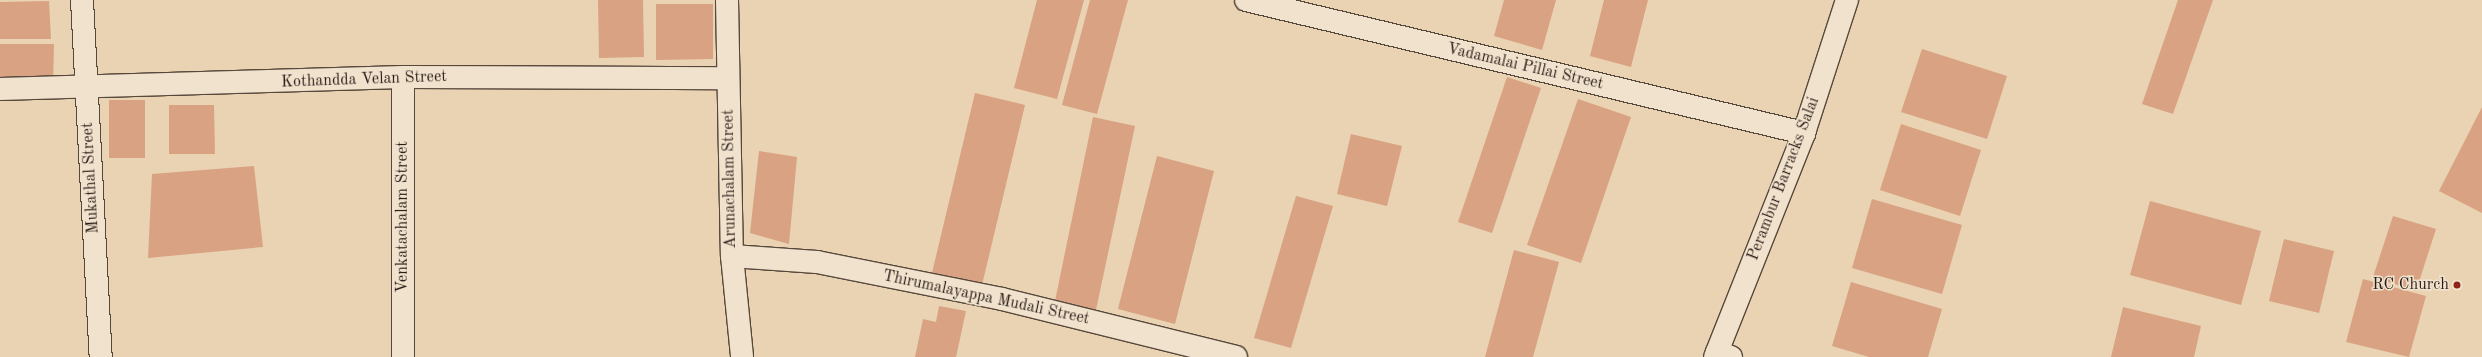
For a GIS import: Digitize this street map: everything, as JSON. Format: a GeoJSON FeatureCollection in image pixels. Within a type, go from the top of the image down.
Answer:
{"type":"FeatureCollection","features":[{"type":"Feature","properties":{"kind":"street","name":"Mukathal Street"},"geometry":{"type":"LineString","coordinates":[[82,0],[101,357]]}},
{"type":"Feature","properties":{"kind":"street","name":"Arunachalam Street"},"geometry":{"type":"LineString","coordinates":[[727,0],[732,256],[742,357]]}},
{"type":"Feature","properties":{"kind":"street","name":"Vadamalai Pillai Street"},"geometry":{"type":"LineString","coordinates":[[1246,0],[1804,133]]}},
{"type":"Feature","properties":{"kind":"street","name":"Perambur Barracks Salai"},"geometry":{"type":"LineString","coordinates":[[1721,356],[1804,133],[1846,0]]}},
{"type":"Feature","properties":{"kind":"street","name":"Kothandda Velan Street"},"geometry":{"type":"LineString","coordinates":[[0,89],[87,89],[403,77],[728,78]]}},
{"type":"Feature","properties":{"kind":"street","name":"Venkatachalam Street"},"geometry":{"type":"LineString","coordinates":[[403,77],[403,357]]}},
{"type":"Feature","properties":{"kind":"street","name":"Thirumalayappa Mudali Street"},"geometry":{"type":"LineString","coordinates":[[732,256],[817,262],[1002,299],[1236,357]]}},
{"type":"Feature","properties":{"kind":"building"},"geometry":{"type":"Polygon","coordinates":[[[598,0],[643,0],[644,57],[599,58],[598,0]]]}},
{"type":"Feature","properties":{"kind":"building"},"geometry":{"type":"Polygon","coordinates":[[[1037,0],[1084,0],[1057,99],[1014,88],[1037,0]]]}},
{"type":"Feature","properties":{"kind":"building"},"geometry":{"type":"Polygon","coordinates":[[[1090,0],[1128,0],[1097,114],[1062,105],[1090,0]]]}},
{"type":"Feature","properties":{"kind":"building"},"geometry":{"type":"Polygon","coordinates":[[[1504,0],[1556,0],[1542,50],[1494,36],[1504,0]]]}},
{"type":"Feature","properties":{"kind":"building"},"geometry":{"type":"Polygon","coordinates":[[[1604,0],[1648,0],[1631,67],[1590,56],[1604,0]]]}},
{"type":"Feature","properties":{"kind":"building"},"geometry":{"type":"Polygon","coordinates":[[[2178,0],[2213,0],[2173,114],[2142,104],[2178,0]]]}},
{"type":"Feature","properties":{"kind":"building"},"geometry":{"type":"Polygon","coordinates":[[[49,1],[51,39],[0,39],[0,2],[49,1]]]}},
{"type":"Feature","properties":{"kind":"building"},"geometry":{"type":"Polygon","coordinates":[[[656,4],[713,4],[713,59],[656,60],[656,4]]]}},
{"type":"Feature","properties":{"kind":"building"},"geometry":{"type":"Polygon","coordinates":[[[0,44],[54,44],[53,82],[0,82],[0,44]]]}},
{"type":"Feature","properties":{"kind":"building"},"geometry":{"type":"Polygon","coordinates":[[[1922,49],[2007,76],[1987,139],[1901,112],[1922,49]]]}},
{"type":"Feature","properties":{"kind":"building"},"geometry":{"type":"Polygon","coordinates":[[[1507,77],[1541,88],[1492,233],[1458,222],[1507,77]]]}},
{"type":"Feature","properties":{"kind":"building"},"geometry":{"type":"Polygon","coordinates":[[[975,93],[1025,105],[982,285],[932,273],[975,93]]]}},
{"type":"Feature","properties":{"kind":"building"},"geometry":{"type":"Polygon","coordinates":[[[1578,99],[1631,117],[1581,263],[1527,245],[1578,99]]]}},
{"type":"Feature","properties":{"kind":"building"},"geometry":{"type":"Polygon","coordinates":[[[109,100],[145,100],[145,158],[109,158],[109,100]]]}},
{"type":"Feature","properties":{"kind":"building"},"geometry":{"type":"Polygon","coordinates":[[[169,105],[214,105],[215,154],[169,154],[169,105]]]}},
{"type":"Feature","properties":{"kind":"building"},"geometry":{"type":"Polygon","coordinates":[[[2482,107],[2482,213],[2439,191],[2482,107]]]}},
{"type":"Feature","properties":{"kind":"building"},"geometry":{"type":"Polygon","coordinates":[[[1093,117],[1135,126],[1096,310],[1055,301],[1093,117]]]}},
{"type":"Feature","properties":{"kind":"building"},"geometry":{"type":"Polygon","coordinates":[[[1901,124],[1981,150],[1960,216],[1880,190],[1901,124]]]}},
{"type":"Feature","properties":{"kind":"building"},"geometry":{"type":"Polygon","coordinates":[[[1351,134],[1402,146],[1387,206],[1337,194],[1351,134]]]}},
{"type":"Feature","properties":{"kind":"building"},"geometry":{"type":"Polygon","coordinates":[[[759,151],[797,157],[789,244],[750,233],[759,151]]]}},
{"type":"Feature","properties":{"kind":"building"},"geometry":{"type":"Polygon","coordinates":[[[1157,156],[1214,171],[1175,324],[1118,309],[1157,156]]]}},
{"type":"Feature","properties":{"kind":"building"},"geometry":{"type":"Polygon","coordinates":[[[254,166],[263,247],[148,258],[152,174],[254,166]]]}},
{"type":"Feature","properties":{"kind":"building"},"geometry":{"type":"Polygon","coordinates":[[[1296,196],[1333,206],[1291,348],[1254,338],[1296,196]]]}},
{"type":"Feature","properties":{"kind":"building"},"geometry":{"type":"Polygon","coordinates":[[[1872,199],[1962,225],[1942,294],[1852,268],[1872,199]]]}},
{"type":"Feature","properties":{"kind":"building"},"geometry":{"type":"Polygon","coordinates":[[[2150,201],[2261,231],[2241,305],[2130,275],[2150,201]]]}},
{"type":"Feature","properties":{"kind":"building"},"geometry":{"type":"Polygon","coordinates":[[[2393,216],[2436,229],[2416,291],[2373,277],[2393,216]]]}},
{"type":"Feature","properties":{"kind":"building"},"geometry":{"type":"Polygon","coordinates":[[[2284,239],[2334,251],[2319,313],[2269,301],[2284,239]]]}},
{"type":"Feature","properties":{"kind":"building"},"geometry":{"type":"Polygon","coordinates":[[[1514,250],[1559,262],[1533,357],[1485,357],[1514,250]]]}},
{"type":"Feature","properties":{"kind":"building"},"geometry":{"type":"Polygon","coordinates":[[[2363,279],[2426,296],[2409,357],[2346,342],[2363,279]]]}},
{"type":"Feature","properties":{"kind":"building"},"geometry":{"type":"Polygon","coordinates":[[[1851,282],[1942,309],[1928,357],[1869,357],[1832,346],[1851,282]]]}},
{"type":"Feature","properties":{"kind":"building"},"geometry":{"type":"Polygon","coordinates":[[[939,306],[966,311],[956,357],[915,357],[923,319],[936,322],[939,306]]]}},
{"type":"Feature","properties":{"kind":"building"},"geometry":{"type":"Polygon","coordinates":[[[2123,307],[2201,326],[2194,357],[2111,357],[2123,307]]]}},
{"type":"Feature","properties":{"kind":"place","name":"RC Church"},"geometry":{"type":"Point","coordinates":[2457,285]}}]}
